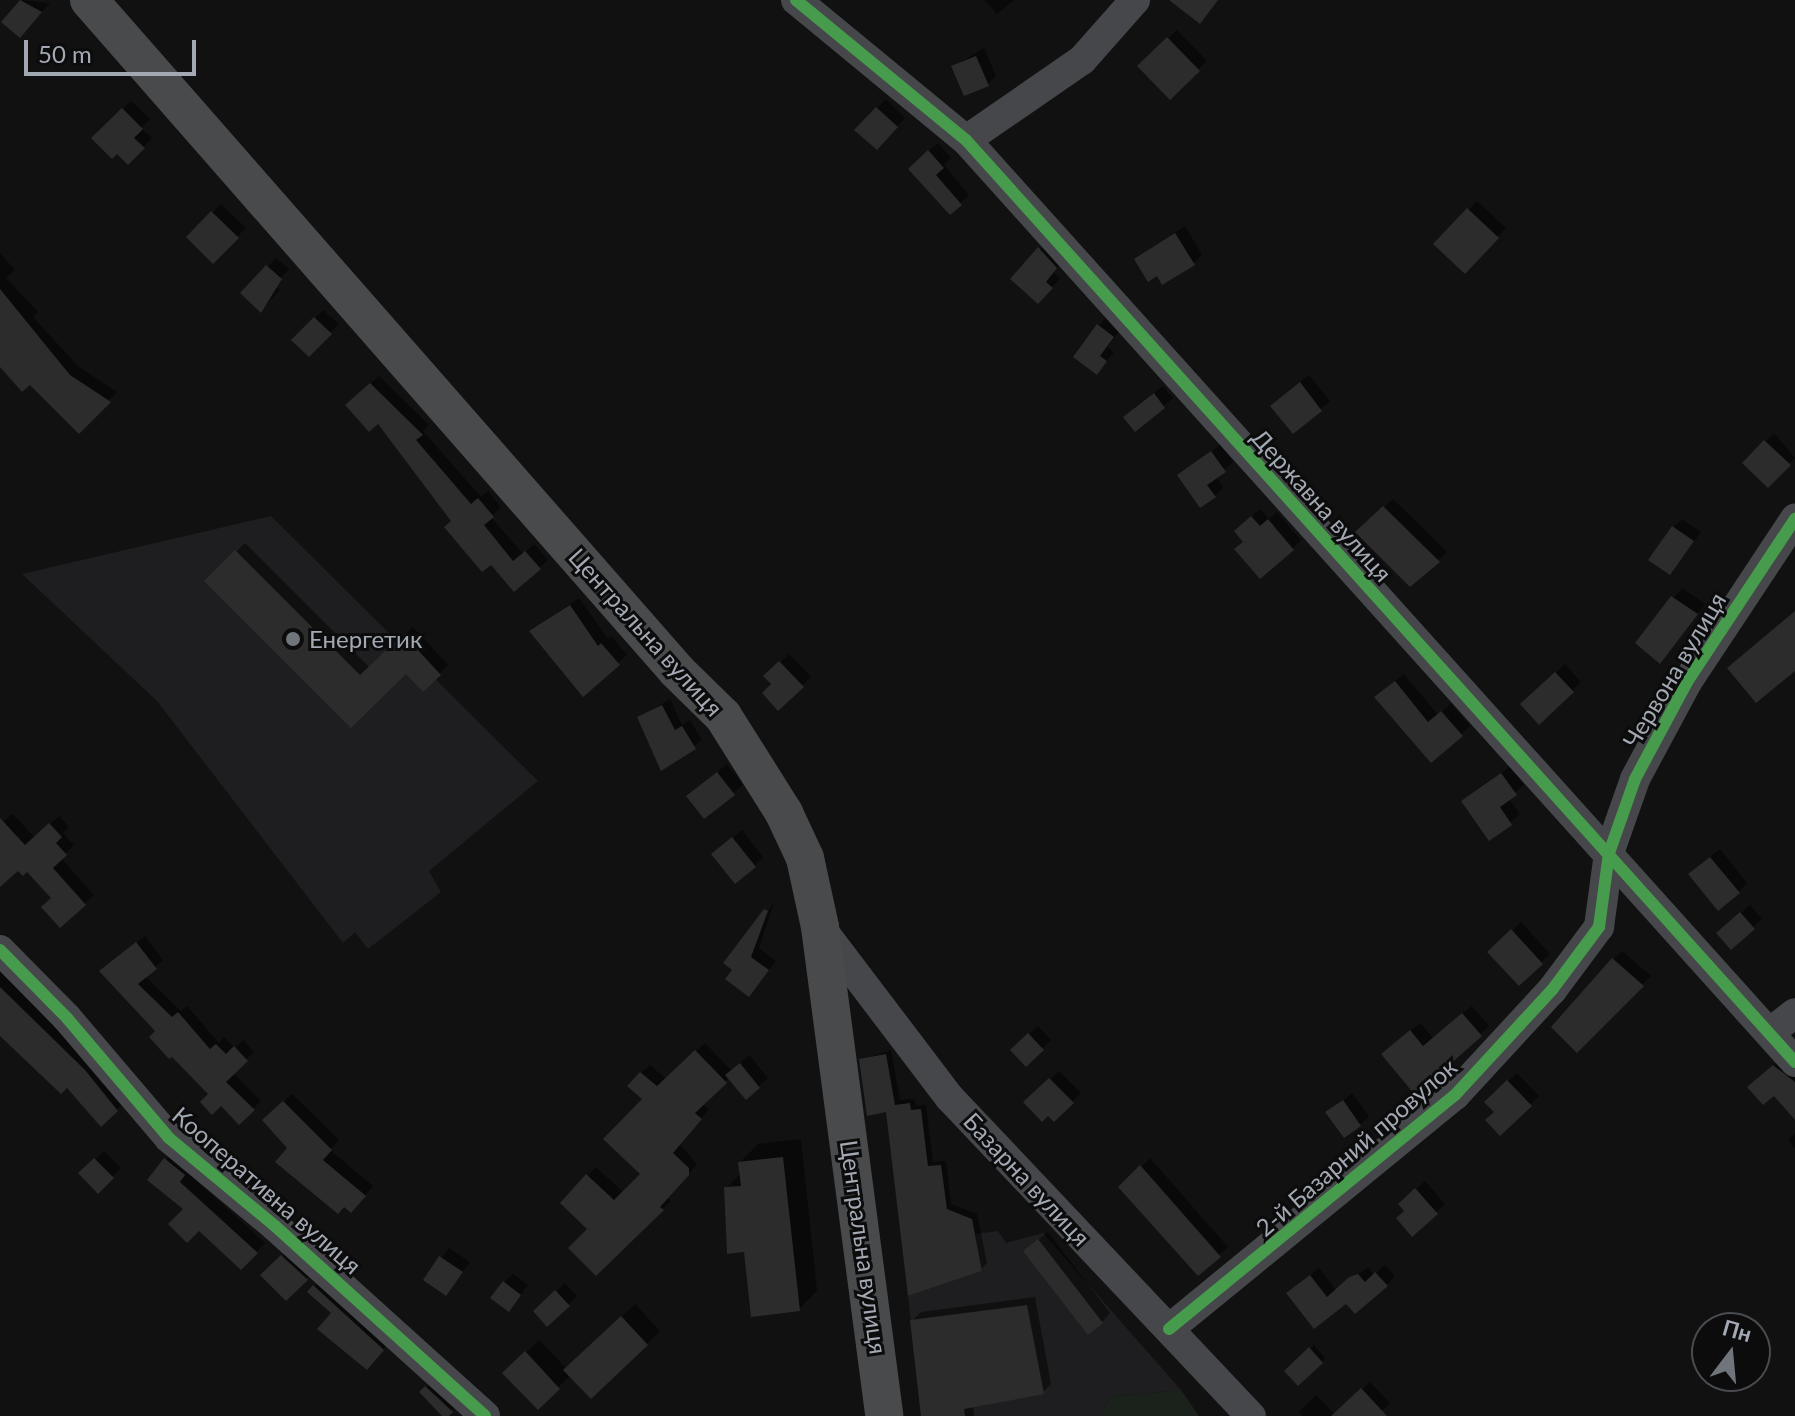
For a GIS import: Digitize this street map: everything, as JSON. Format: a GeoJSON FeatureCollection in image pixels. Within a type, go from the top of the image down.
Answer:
{"type":"FeatureCollection","features":[{"type":"Feature","properties":{"kind":"main road","name":"Центральна вулиця"},"geometry":{"type":"LineString","coordinates":[[89,0],[677,671],[723,716],[800,847],[820,927],[884,1416]]}},
{"type":"Feature","properties":{"kind":"street","name":"Державна вулиця"},"geometry":{"type":"LineString","coordinates":[[796,0],[966,140],[1609,853],[1784,1022],[1795,1062]]}},
{"type":"Feature","properties":{"kind":"street"},"geometry":{"type":"LineString","coordinates":[[966,140],[1082,60],[1135,0]]}},
{"type":"Feature","properties":{"kind":"street","name":"Червона вулиця"},"geometry":{"type":"LineString","coordinates":[[1609,853],[1635,779],[1687,682],[1795,519]]}},
{"type":"Feature","properties":{"kind":"street","name":"2-й Базарний провулок"},"geometry":{"type":"LineString","coordinates":[[1169,1329],[1273,1249],[1466,1084],[1552,990],[1599,927],[1609,853]]}},
{"type":"Feature","properties":{"kind":"street","name":"Базарна вулиця"},"geometry":{"type":"LineString","coordinates":[[820,927],[950,1098],[1251,1416]]}},
{"type":"Feature","properties":{"kind":"street","name":"Кооперативна вулиця"},"geometry":{"type":"LineString","coordinates":[[0,950],[67,1018],[169,1138],[275,1226],[485,1416]]}},
{"type":"Feature","properties":{"kind":"shaded area"},"geometry":{"type":"Polygon","coordinates":[[[271,516],[538,781],[429,871],[441,892],[368,949],[355,932],[343,943],[157,701],[22,574],[271,516]]]}},
{"type":"Feature","properties":{"kind":"shaded area"},"geometry":{"type":"Polygon","coordinates":[[[998,1231],[1006,1243],[1043,1233],[1181,1390],[1110,1397],[1101,1416],[921,1416],[908,1296],[982,1271],[975,1234],[998,1231]]]}},
{"type":"Feature","properties":{"kind":"shaded area"},"geometry":{"type":"Polygon","coordinates":[[[1181,1390],[1199,1416],[1101,1416],[1110,1397],[1181,1390]]]}},
{"type":"Feature","properties":{"kind":"building"},"geometry":{"type":"Polygon","coordinates":[[[20,0],[42,12],[20,38],[1,22],[20,0]]]}},
{"type":"Feature","properties":{"kind":"building"},"geometry":{"type":"Polygon","coordinates":[[[1169,0],[1218,0],[1200,24],[1169,0]]]}},
{"type":"Feature","properties":{"kind":"building"},"geometry":{"type":"Polygon","coordinates":[[[1167,37],[1200,71],[1170,100],[1137,66],[1167,37]]]}},
{"type":"Feature","properties":{"kind":"building"},"geometry":{"type":"Polygon","coordinates":[[[976,56],[989,86],[964,96],[951,66],[976,56]]]}},
{"type":"Feature","properties":{"kind":"building"},"geometry":{"type":"Polygon","coordinates":[[[876,107],[898,127],[877,150],[854,130],[876,107]]]}},
{"type":"Feature","properties":{"kind":"building"},"geometry":{"type":"Polygon","coordinates":[[[122,108],[143,129],[134,138],[145,148],[128,165],[117,154],[112,159],[91,138],[122,108]]]}},
{"type":"Feature","properties":{"kind":"building"},"geometry":{"type":"Polygon","coordinates":[[[928,150],[944,168],[936,175],[962,205],[950,215],[908,169],[928,150]]]}},
{"type":"Feature","properties":{"kind":"building"},"geometry":{"type":"Polygon","coordinates":[[[1467,208],[1499,238],[1465,274],[1433,244],[1467,208]]]}},
{"type":"Feature","properties":{"kind":"building"},"geometry":{"type":"Polygon","coordinates":[[[211,211],[239,238],[213,264],[186,237],[211,211]]]}},
{"type":"Feature","properties":{"kind":"building"},"geometry":{"type":"Polygon","coordinates":[[[1175,233],[1195,265],[1162,285],[1157,276],[1148,282],[1134,259],[1175,233]]]}},
{"type":"Feature","properties":{"kind":"building"},"geometry":{"type":"Polygon","coordinates":[[[1038,247],[1057,268],[1046,282],[1053,288],[1038,304],[1010,279],[1038,247]]]}},
{"type":"Feature","properties":{"kind":"building"},"geometry":{"type":"Polygon","coordinates":[[[266,265],[282,279],[261,313],[240,293],[266,265]]]}},
{"type":"Feature","properties":{"kind":"building"},"geometry":{"type":"Polygon","coordinates":[[[0,289],[70,375],[111,402],[79,434],[30,385],[22,392],[0,367],[0,289]]]}},
{"type":"Feature","properties":{"kind":"building"},"geometry":{"type":"Polygon","coordinates":[[[314,317],[332,334],[309,357],[291,340],[314,317]]]}},
{"type":"Feature","properties":{"kind":"building"},"geometry":{"type":"Polygon","coordinates":[[[1097,324],[1114,337],[1100,356],[1107,361],[1097,375],[1073,357],[1097,324]]]}},
{"type":"Feature","properties":{"kind":"building"},"geometry":{"type":"Polygon","coordinates":[[[1300,382],[1322,411],[1293,434],[1270,406],[1300,382]]]}},
{"type":"Feature","properties":{"kind":"building"},"geometry":{"type":"Polygon","coordinates":[[[370,383],[423,435],[416,440],[471,504],[478,498],[494,517],[484,525],[513,561],[525,551],[541,569],[514,592],[491,565],[482,572],[444,527],[451,521],[378,424],[369,432],[345,405],[370,383]]]}},
{"type":"Feature","properties":{"kind":"building"},"geometry":{"type":"Polygon","coordinates":[[[1154,393],[1165,408],[1135,432],[1123,417],[1154,393]]]}},
{"type":"Feature","properties":{"kind":"building"},"geometry":{"type":"Polygon","coordinates":[[[1764,440],[1791,465],[1768,488],[1742,463],[1764,440]]]}},
{"type":"Feature","properties":{"kind":"building"},"geometry":{"type":"Polygon","coordinates":[[[1211,451],[1226,472],[1207,485],[1216,497],[1200,508],[1177,475],[1211,451]]]}},
{"type":"Feature","properties":{"kind":"building"},"geometry":{"type":"Polygon","coordinates":[[[1383,506],[1440,562],[1410,587],[1355,532],[1383,506]]]}},
{"type":"Feature","properties":{"kind":"building"},"geometry":{"type":"Polygon","coordinates":[[[1251,516],[1260,526],[1268,519],[1294,550],[1260,579],[1234,549],[1243,542],[1234,531],[1251,516]]]}},
{"type":"Feature","properties":{"kind":"building"},"geometry":{"type":"Polygon","coordinates":[[[1672,526],[1694,541],[1670,575],[1648,560],[1672,526]]]}},
{"type":"Feature","properties":{"kind":"building","name":"Енергетик"},"geometry":{"type":"Polygon","coordinates":[[[235,550],[360,675],[403,634],[441,675],[423,692],[406,674],[351,728],[204,581],[235,550]]]}},
{"type":"Feature","properties":{"kind":"building"},"geometry":{"type":"Polygon","coordinates":[[[1671,596],[1698,614],[1660,664],[1635,643],[1671,596]]]}},
{"type":"Feature","properties":{"kind":"building"},"geometry":{"type":"Polygon","coordinates":[[[570,605],[598,646],[601,643],[620,665],[583,697],[529,631],[570,605]]]}},
{"type":"Feature","properties":{"kind":"building"},"geometry":{"type":"Polygon","coordinates":[[[1795,611],[1795,671],[1756,703],[1727,668],[1795,611]]]}},
{"type":"Feature","properties":{"kind":"building"},"geometry":{"type":"Polygon","coordinates":[[[779,661],[804,687],[778,711],[762,693],[771,684],[763,676],[779,661]]]}},
{"type":"Feature","properties":{"kind":"building"},"geometry":{"type":"Polygon","coordinates":[[[1555,672],[1574,692],[1539,725],[1520,704],[1555,672]]]}},
{"type":"Feature","properties":{"kind":"building"},"geometry":{"type":"Polygon","coordinates":[[[1395,681],[1428,722],[1441,711],[1463,736],[1431,763],[1374,697],[1395,681]]]}},
{"type":"Feature","properties":{"kind":"building"},"geometry":{"type":"Polygon","coordinates":[[[662,705],[675,730],[682,726],[696,749],[661,771],[637,717],[662,705]]]}},
{"type":"Feature","properties":{"kind":"building"},"geometry":{"type":"Polygon","coordinates":[[[717,772],[735,795],[704,819],[686,796],[717,772]]]}},
{"type":"Feature","properties":{"kind":"building"},"geometry":{"type":"Polygon","coordinates":[[[1501,773],[1517,795],[1500,807],[1512,825],[1489,841],[1461,801],[1501,773]]]}},
{"type":"Feature","properties":{"kind":"building"},"geometry":{"type":"Polygon","coordinates":[[[0,818],[25,845],[49,823],[62,837],[56,843],[67,855],[53,868],[86,905],[60,928],[41,907],[51,898],[27,872],[23,876],[18,871],[0,887],[0,818]]]}},
{"type":"Feature","properties":{"kind":"building"},"geometry":{"type":"Polygon","coordinates":[[[732,837],[756,867],[735,884],[711,854],[732,837]]]}},
{"type":"Feature","properties":{"kind":"building"},"geometry":{"type":"Polygon","coordinates":[[[1710,857],[1740,893],[1718,911],[1688,874],[1710,857]]]}},
{"type":"Feature","properties":{"kind":"building"},"geometry":{"type":"Polygon","coordinates":[[[764,909],[768,911],[751,957],[769,970],[749,997],[725,979],[732,970],[723,963],[764,909]]]}},
{"type":"Feature","properties":{"kind":"building"},"geometry":{"type":"Polygon","coordinates":[[[1740,912],[1755,929],[1731,950],[1716,933],[1740,912]]]}},
{"type":"Feature","properties":{"kind":"building"},"geometry":{"type":"Polygon","coordinates":[[[1511,929],[1543,964],[1519,986],[1487,952],[1511,929]]]}},
{"type":"Feature","properties":{"kind":"building"},"geometry":{"type":"Polygon","coordinates":[[[136,942],[157,969],[138,984],[172,1017],[178,1012],[210,1049],[216,1044],[226,1054],[234,1046],[248,1061],[226,1082],[255,1110],[239,1125],[221,1106],[212,1115],[200,1102],[208,1094],[149,1037],[155,1031],[99,971],[136,942]]]}},
{"type":"Feature","properties":{"kind":"building"},"geometry":{"type":"Polygon","coordinates":[[[1612,958],[1644,986],[1577,1053],[1551,1027],[1612,958]]]}},
{"type":"Feature","properties":{"kind":"building"},"geometry":{"type":"Polygon","coordinates":[[[0,987],[85,1070],[118,1111],[101,1127],[67,1088],[61,1094],[0,1036],[0,987]]]}},
{"type":"Feature","properties":{"kind":"building"},"geometry":{"type":"Polygon","coordinates":[[[1462,1013],[1482,1036],[1415,1095],[1381,1054],[1410,1030],[1423,1046],[1462,1013]]]}},
{"type":"Feature","properties":{"kind":"building"},"geometry":{"type":"Polygon","coordinates":[[[1028,1033],[1044,1050],[1026,1067],[1010,1050],[1028,1033]]]}},
{"type":"Feature","properties":{"kind":"building"},"geometry":{"type":"Polygon","coordinates":[[[695,1050],[727,1083],[695,1113],[702,1119],[673,1153],[689,1168],[689,1175],[660,1207],[664,1210],[596,1276],[568,1248],[587,1229],[560,1203],[586,1174],[614,1200],[640,1174],[603,1139],[642,1099],[627,1086],[640,1072],[657,1086],[695,1050]]]}},
{"type":"Feature","properties":{"kind":"building"},"geometry":{"type":"Polygon","coordinates":[[[886,1054],[895,1105],[910,1103],[911,1110],[921,1109],[928,1166],[941,1165],[947,1209],[972,1219],[982,1271],[908,1296],[886,1112],[867,1116],[859,1059],[886,1054]]]}},
{"type":"Feature","properties":{"kind":"building"},"geometry":{"type":"Polygon","coordinates":[[[740,1063],[760,1088],[746,1100],[725,1075],[740,1063]]]}},
{"type":"Feature","properties":{"kind":"building"},"geometry":{"type":"Polygon","coordinates":[[[1773,1065],[1795,1082],[1795,1120],[1774,1096],[1763,1105],[1747,1087],[1773,1065]]]}},
{"type":"Feature","properties":{"kind":"building"},"geometry":{"type":"Polygon","coordinates":[[[1049,1078],[1074,1103],[1054,1122],[1048,1116],[1042,1122],[1023,1102],[1049,1078]]]}},
{"type":"Feature","properties":{"kind":"building"},"geometry":{"type":"Polygon","coordinates":[[[1507,1080],[1532,1106],[1500,1136],[1485,1120],[1494,1112],[1484,1102],[1507,1080]]]}},
{"type":"Feature","properties":{"kind":"building"},"geometry":{"type":"Polygon","coordinates":[[[1343,1100],[1361,1126],[1344,1138],[1325,1112],[1343,1100]]]}},
{"type":"Feature","properties":{"kind":"building"},"geometry":{"type":"Polygon","coordinates":[[[283,1101],[332,1150],[323,1160],[366,1196],[351,1213],[344,1207],[338,1214],[275,1162],[287,1148],[262,1120],[283,1101]]]}},
{"type":"Feature","properties":{"kind":"building"},"geometry":{"type":"Polygon","coordinates":[[[783,1157],[800,1311],[751,1317],[744,1252],[727,1254],[724,1187],[741,1186],[738,1162],[783,1157]]]}},
{"type":"Feature","properties":{"kind":"building"},"geometry":{"type":"Polygon","coordinates":[[[94,1158],[114,1178],[98,1194],[78,1173],[94,1158]]]}},
{"type":"Feature","properties":{"kind":"building"},"geometry":{"type":"Polygon","coordinates":[[[164,1158],[185,1175],[180,1182],[258,1253],[241,1270],[199,1231],[187,1243],[168,1224],[183,1209],[147,1180],[164,1158]]]}},
{"type":"Feature","properties":{"kind":"building"},"geometry":{"type":"Polygon","coordinates":[[[1140,1165],[1221,1257],[1198,1276],[1118,1187],[1140,1165]]]}},
{"type":"Feature","properties":{"kind":"building"},"geometry":{"type":"Polygon","coordinates":[[[1415,1188],[1438,1214],[1412,1237],[1396,1218],[1404,1211],[1398,1204],[1415,1188]]]}},
{"type":"Feature","properties":{"kind":"building"},"geometry":{"type":"Polygon","coordinates":[[[1038,1239],[1103,1323],[1088,1335],[1023,1251],[1038,1239]]]}},
{"type":"Feature","properties":{"kind":"building"},"geometry":{"type":"Polygon","coordinates":[[[281,1255],[308,1280],[286,1301],[260,1275],[281,1255]]]}},
{"type":"Feature","properties":{"kind":"building"},"geometry":{"type":"Polygon","coordinates":[[[439,1256],[463,1272],[446,1296],[423,1280],[439,1256]]]}},
{"type":"Feature","properties":{"kind":"building"},"geometry":{"type":"Polygon","coordinates":[[[1375,1272],[1388,1286],[1355,1314],[1346,1304],[1314,1329],[1286,1293],[1310,1275],[1327,1297],[1349,1277],[1358,1274],[1365,1282],[1375,1272]]]}},
{"type":"Feature","properties":{"kind":"building"},"geometry":{"type":"Polygon","coordinates":[[[503,1281],[521,1295],[509,1312],[490,1298],[503,1281]]]}},
{"type":"Feature","properties":{"kind":"building"},"geometry":{"type":"Polygon","coordinates":[[[313,1285],[384,1350],[367,1370],[317,1329],[331,1313],[307,1292],[313,1285]]]}},
{"type":"Feature","properties":{"kind":"building"},"geometry":{"type":"Polygon","coordinates":[[[555,1290],[570,1306],[547,1327],[533,1311],[555,1290]]]}},
{"type":"Feature","properties":{"kind":"building"},"geometry":{"type":"Polygon","coordinates":[[[1027,1305],[1044,1394],[964,1409],[965,1416],[921,1416],[910,1320],[1027,1305]]]}},
{"type":"Feature","properties":{"kind":"building"},"geometry":{"type":"Polygon","coordinates":[[[621,1316],[648,1345],[591,1399],[563,1370],[621,1316]]]}},
{"type":"Feature","properties":{"kind":"building"},"geometry":{"type":"Polygon","coordinates":[[[1309,1347],[1323,1363],[1298,1386],[1284,1371],[1309,1347]]]}},
{"type":"Feature","properties":{"kind":"building"},"geometry":{"type":"Polygon","coordinates":[[[525,1351],[560,1389],[538,1410],[502,1373],[525,1351]]]}},
{"type":"Feature","properties":{"kind":"building"},"geometry":{"type":"Polygon","coordinates":[[[425,1386],[453,1412],[449,1416],[442,1416],[419,1392],[425,1386]]]}},
{"type":"Feature","properties":{"kind":"building"},"geometry":{"type":"Polygon","coordinates":[[[1361,1388],[1387,1416],[1331,1416],[1361,1388]]]}},
{"type":"Feature","properties":{"kind":"cycle path"},"geometry":{"type":"LineString","coordinates":[[796,0],[966,140],[1795,1062]]}},
{"type":"Feature","properties":{"kind":"cycle path"},"geometry":{"type":"LineString","coordinates":[[1169,1329],[1455,1095],[1552,990],[1599,927],[1609,853],[1635,779],[1687,682],[1795,519]]}},
{"type":"Feature","properties":{"kind":"cycle path"},"geometry":{"type":"LineString","coordinates":[[0,950],[67,1018],[169,1138],[275,1226],[485,1416]]}},
{"type":"Feature","properties":{"kind":"place","name":"Енергетик"},"geometry":{"type":"Point","coordinates":[293,639]}}]}
